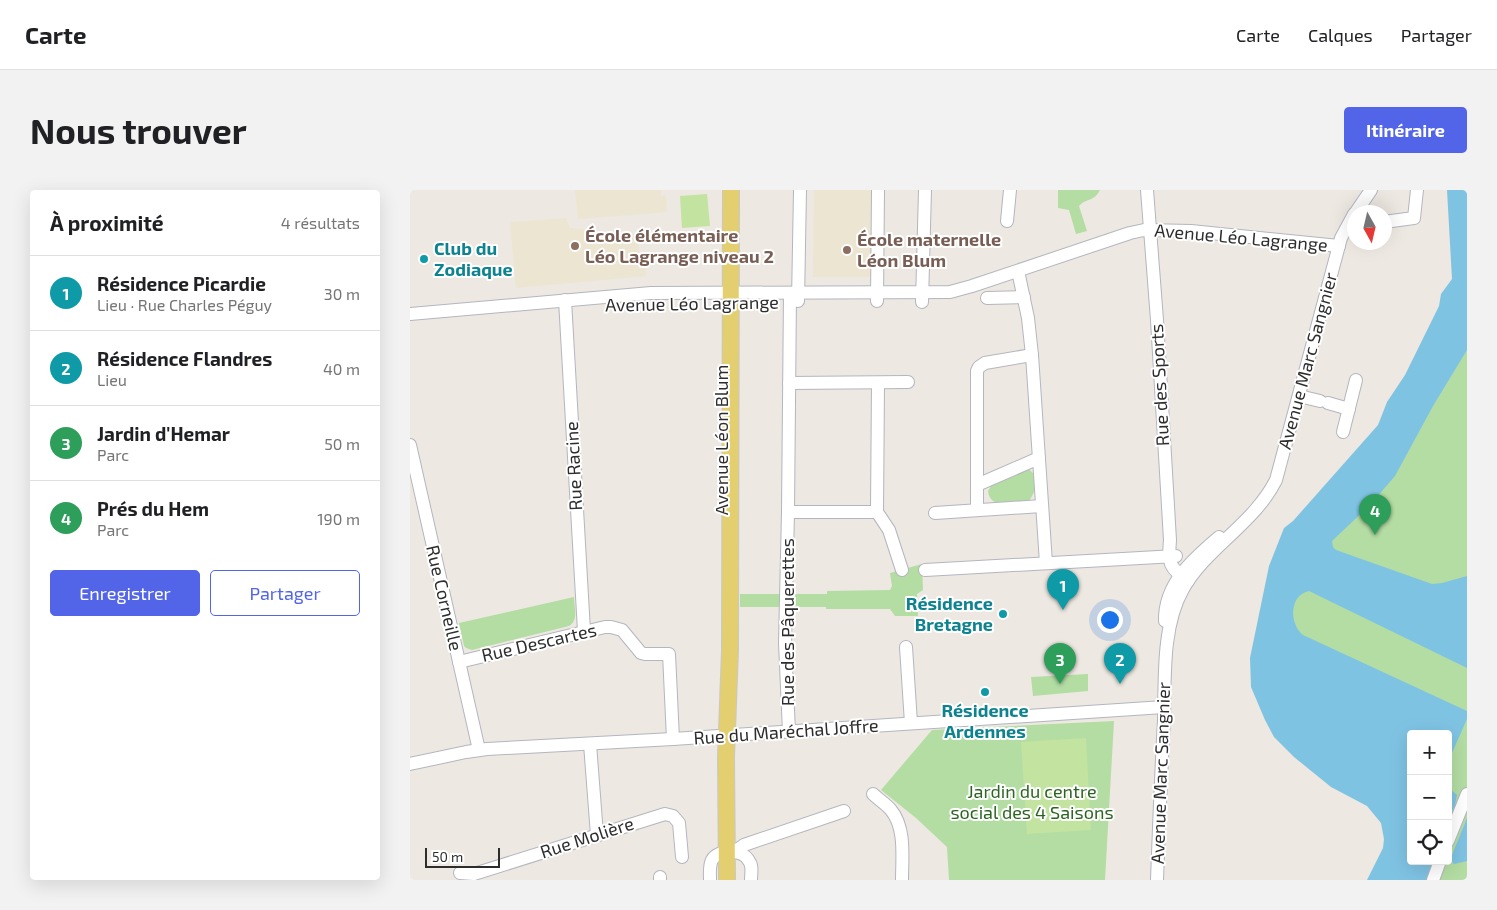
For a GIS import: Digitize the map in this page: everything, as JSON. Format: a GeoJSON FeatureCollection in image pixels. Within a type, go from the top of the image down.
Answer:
{"type":"FeatureCollection","features":[{"type":"Feature","properties":{"kind":"main road","name":"Avenue Léon Blum"},"geometry":{"type":"LineString","coordinates":[[722,190],[726,296],[730,650],[728,736],[733,757],[731,852],[728,880]]}},
{"type":"Feature","properties":{"kind":"main road","name":"Avenue Léon Blum"},"geometry":{"type":"LineString","coordinates":[[726,296],[731,190]]}},
{"type":"Feature","properties":{"kind":"main road","name":"Avenue Léon Blum"},"geometry":{"type":"LineString","coordinates":[[731,852],[734,880]]}},
{"type":"Feature","properties":{"kind":"street","name":"Rue des Pâquerettes"},"geometry":{"type":"LineString","coordinates":[[789,732],[785,643],[789,383],[800,190]]}},
{"type":"Feature","properties":{"kind":"street"},"geometry":{"type":"LineString","coordinates":[[877,297],[878,190]]}},
{"type":"Feature","properties":{"kind":"street"},"geometry":{"type":"LineString","coordinates":[[922,298],[925,190]]}},
{"type":"Feature","properties":{"kind":"street"},"geometry":{"type":"LineString","coordinates":[[1007,221],[1010,190]]}},
{"type":"Feature","properties":{"kind":"street","name":"Rue des Sports"},"geometry":{"type":"LineString","coordinates":[[1147,190],[1172,556]]}},
{"type":"Feature","properties":{"kind":"street"},"geometry":{"type":"LineString","coordinates":[[1357,205],[1360,190]]}},
{"type":"Feature","properties":{"kind":"street","name":"Avenue Marc Sangnier"},"geometry":{"type":"LineString","coordinates":[[1361,205],[1371,190]]}},
{"type":"Feature","properties":{"kind":"street"},"geometry":{"type":"LineString","coordinates":[[1392,221],[1414,218],[1416,190]]}},
{"type":"Feature","properties":{"kind":"street","name":"Avenue Marc Sangnier"},"geometry":{"type":"LineString","coordinates":[[1157,880],[1166,666],[1165,606],[1169,593],[1186,575],[1204,549],[1259,506],[1276,480],[1342,233],[1347,226]]}},
{"type":"Feature","properties":{"kind":"street","name":"Avenue Léo Lagrange"},"geometry":{"type":"LineString","coordinates":[[410,322],[651,293],[726,296],[922,298],[972,286],[1130,233],[1150,230],[1220,233],[1339,246]]}},
{"type":"Feature","properties":{"kind":"street"},"geometry":{"type":"LineString","coordinates":[[1018,271],[1024,297],[1032,355],[1046,564]]}},
{"type":"Feature","properties":{"kind":"street"},"geometry":{"type":"LineString","coordinates":[[988,298],[1024,297]]}},
{"type":"Feature","properties":{"kind":"street","name":"Avenue Léo Lagrange"},"geometry":{"type":"LineString","coordinates":[[410,314],[565,304]]}},
{"type":"Feature","properties":{"kind":"street","name":"Rue Racine"},"geometry":{"type":"LineString","coordinates":[[565,304],[584,631]]}},
{"type":"Feature","properties":{"kind":"street"},"geometry":{"type":"LineString","coordinates":[[977,510],[977,371],[985,363],[1032,355]]}},
{"type":"Feature","properties":{"kind":"street"},"geometry":{"type":"LineString","coordinates":[[1343,432],[1356,380]]}},
{"type":"Feature","properties":{"kind":"street"},"geometry":{"type":"LineString","coordinates":[[878,382],[877,512],[889,530],[902,570]]}},
{"type":"Feature","properties":{"kind":"street"},"geometry":{"type":"LineString","coordinates":[[789,383],[908,382]]}},
{"type":"Feature","properties":{"kind":"street"},"geometry":{"type":"LineString","coordinates":[[1299,396],[1349,409]]}},
{"type":"Feature","properties":{"kind":"street","name":"Rue Corneille"},"geometry":{"type":"LineString","coordinates":[[410,445],[478,750]]}},
{"type":"Feature","properties":{"kind":"street"},"geometry":{"type":"LineString","coordinates":[[977,485],[1039,458]]}},
{"type":"Feature","properties":{"kind":"street"},"geometry":{"type":"LineString","coordinates":[[935,513],[1042,506]]}},
{"type":"Feature","properties":{"kind":"street"},"geometry":{"type":"LineString","coordinates":[[788,512],[877,512]]}},
{"type":"Feature","properties":{"kind":"street"},"geometry":{"type":"LineString","coordinates":[[925,570],[1172,556],[1170,565],[1186,575]]}},
{"type":"Feature","properties":{"kind":"street","name":"Rue Descartes"},"geometry":{"type":"LineString","coordinates":[[458,662],[584,631],[605,627],[617,628],[625,632],[641,652],[649,655],[668,654],[673,739]]}},
{"type":"Feature","properties":{"kind":"street"},"geometry":{"type":"LineString","coordinates":[[906,647],[911,723]]}},
{"type":"Feature","properties":{"kind":"street","name":"Rue du Maréchal Joffre"},"geometry":{"type":"LineString","coordinates":[[410,764],[478,750],[728,736],[1164,707]]}},
{"type":"Feature","properties":{"kind":"street"},"geometry":{"type":"LineString","coordinates":[[590,744],[597,835]]}},
{"type":"Feature","properties":{"kind":"street"},"geometry":{"type":"LineString","coordinates":[[873,794],[891,810],[898,822],[902,838],[902,880]]}},
{"type":"Feature","properties":{"kind":"street"},"geometry":{"type":"LineString","coordinates":[[1452,831],[1467,794]]}},
{"type":"Feature","properties":{"kind":"street"},"geometry":{"type":"LineString","coordinates":[[710,880],[712,860],[719,854],[731,852],[844,810]]}},
{"type":"Feature","properties":{"kind":"street","name":"Rue Molière"},"geometry":{"type":"LineString","coordinates":[[460,873],[474,874],[659,815],[671,814],[678,823],[682,857]]}},
{"type":"Feature","properties":{"kind":"street"},"geometry":{"type":"LineString","coordinates":[[731,852],[745,856],[749,860],[751,880]]}},
{"type":"Feature","properties":{"kind":"street"},"geometry":{"type":"LineString","coordinates":[[1433,880],[1439,865]]}},
{"type":"Feature","properties":{"kind":"shaded area"},"geometry":{"type":"Polygon","coordinates":[[[575,190],[661,190],[661,196],[666,195],[667,212],[578,219],[575,190]]]}},
{"type":"Feature","properties":{"kind":"shaded area","name":"École maternelle Léon Blum"},"geometry":{"type":"Polygon","coordinates":[[[814,190],[885,190],[880,277],[813,277],[814,190]]]}},
{"type":"Feature","properties":{"kind":"shaded area","name":"École élémentaire Léo Lagrange niveau 2"},"geometry":{"type":"Polygon","coordinates":[[[566,218],[570,228],[638,236],[639,257],[644,257],[646,276],[516,288],[510,222],[566,218]]]}},
{"type":"Feature","properties":{"kind":"green space"},"geometry":{"type":"Polygon","coordinates":[[[1058,190],[1100,190],[1093,198],[1079,206],[1087,231],[1076,234],[1069,210],[1058,208],[1058,190]]]}},
{"type":"Feature","properties":{"kind":"green space"},"geometry":{"type":"Polygon","coordinates":[[[1467,190],[1467,880],[1370,880],[1386,850],[1387,829],[1254,658],[1384,427],[1454,279],[1467,190]]]}},
{"type":"Feature","properties":{"kind":"green space"},"geometry":{"type":"Polygon","coordinates":[[[707,194],[710,226],[682,228],[680,196],[707,194]]]}},
{"type":"Feature","properties":{"kind":"green space"},"geometry":{"type":"Polygon","coordinates":[[[1028,469],[1035,476],[1036,480],[1034,493],[1029,501],[1004,504],[993,501],[988,491],[993,483],[1028,469]]]}},
{"type":"Feature","properties":{"kind":"green space"},"geometry":{"type":"Polygon","coordinates":[[[922,564],[923,590],[917,594],[918,616],[895,616],[890,609],[790,607],[791,594],[827,594],[827,591],[890,590],[892,586],[890,573],[922,564]]]}},
{"type":"Feature","properties":{"kind":"green space"},"geometry":{"type":"Polygon","coordinates":[[[740,594],[780,594],[779,607],[740,607],[740,594]]]}},
{"type":"Feature","properties":{"kind":"green space"},"geometry":{"type":"Polygon","coordinates":[[[574,597],[575,617],[569,626],[472,650],[464,646],[459,623],[574,597]]]}},
{"type":"Feature","properties":{"kind":"green space"},"geometry":{"type":"Polygon","coordinates":[[[1088,674],[1088,691],[1033,696],[1031,677],[1088,674]]]}},
{"type":"Feature","properties":{"kind":"green space","name":"Jardin du centre social des 4 Saisons"},"geometry":{"type":"Polygon","coordinates":[[[1114,721],[1105,880],[949,880],[947,847],[916,818],[881,790],[932,730],[1114,721]]]}},
{"type":"Feature","properties":{"kind":"green space"},"geometry":{"type":"Polygon","coordinates":[[[1086,738],[1091,830],[1027,834],[1021,742],[1086,738]]]}},
{"type":"Feature","properties":{"kind":"water"},"geometry":{"type":"Polygon","coordinates":[[[1447,190],[1467,190],[1467,350],[1433,406],[1395,476],[1370,505],[1332,541],[1333,547],[1336,550],[1432,584],[1467,576],[1467,668],[1309,591],[1298,598],[1293,610],[1295,624],[1303,635],[1467,711],[1467,719],[1452,753],[1452,730],[1407,730],[1407,865],[1432,865],[1429,880],[1367,880],[1383,848],[1384,839],[1381,823],[1367,806],[1331,787],[1294,757],[1274,737],[1251,687],[1250,658],[1269,566],[1284,528],[1293,521],[1378,425],[1387,402],[1405,375],[1439,306],[1441,294],[1452,279],[1447,190]]]}},
{"type":"Feature","properties":{"kind":"water"},"geometry":{"type":"Polygon","coordinates":[[[1452,791],[1457,795],[1452,812],[1452,791]]]}},
{"type":"Feature","properties":{"kind":"water"},"geometry":{"type":"Polygon","coordinates":[[[1467,818],[1467,861],[1454,864],[1452,855],[1467,818]]]}},
{"type":"Feature","properties":{"kind":"place","name":"École élémentaire Léo Lagrange niveau 2"},"geometry":{"type":"Point","coordinates":[575,246]}},
{"type":"Feature","properties":{"kind":"place","name":"École maternelle Léon Blum"},"geometry":{"type":"Point","coordinates":[847,250]}},
{"type":"Feature","properties":{"kind":"place","name":"Club du Zodiaque"},"geometry":{"type":"Point","coordinates":[424,259]}},
{"type":"Feature","properties":{"kind":"place","name":"Prés du Hem"},"geometry":{"type":"Point","coordinates":[1375,535]}},
{"type":"Feature","properties":{"kind":"place","name":"Résidence Picardie"},"geometry":{"type":"Point","coordinates":[1063,610]}},
{"type":"Feature","properties":{"kind":"place","name":"Résidence Bretagne"},"geometry":{"type":"Point","coordinates":[1003,614]}},
{"type":"Feature","properties":{"kind":"place","name":"Jardin d'Hemar"},"geometry":{"type":"Point","coordinates":[1060,684]}},
{"type":"Feature","properties":{"kind":"place","name":"Résidence Flandres"},"geometry":{"type":"Point","coordinates":[1120,684]}},
{"type":"Feature","properties":{"kind":"place","name":"Résidence Ardennes"},"geometry":{"type":"Point","coordinates":[985,692]}}]}
